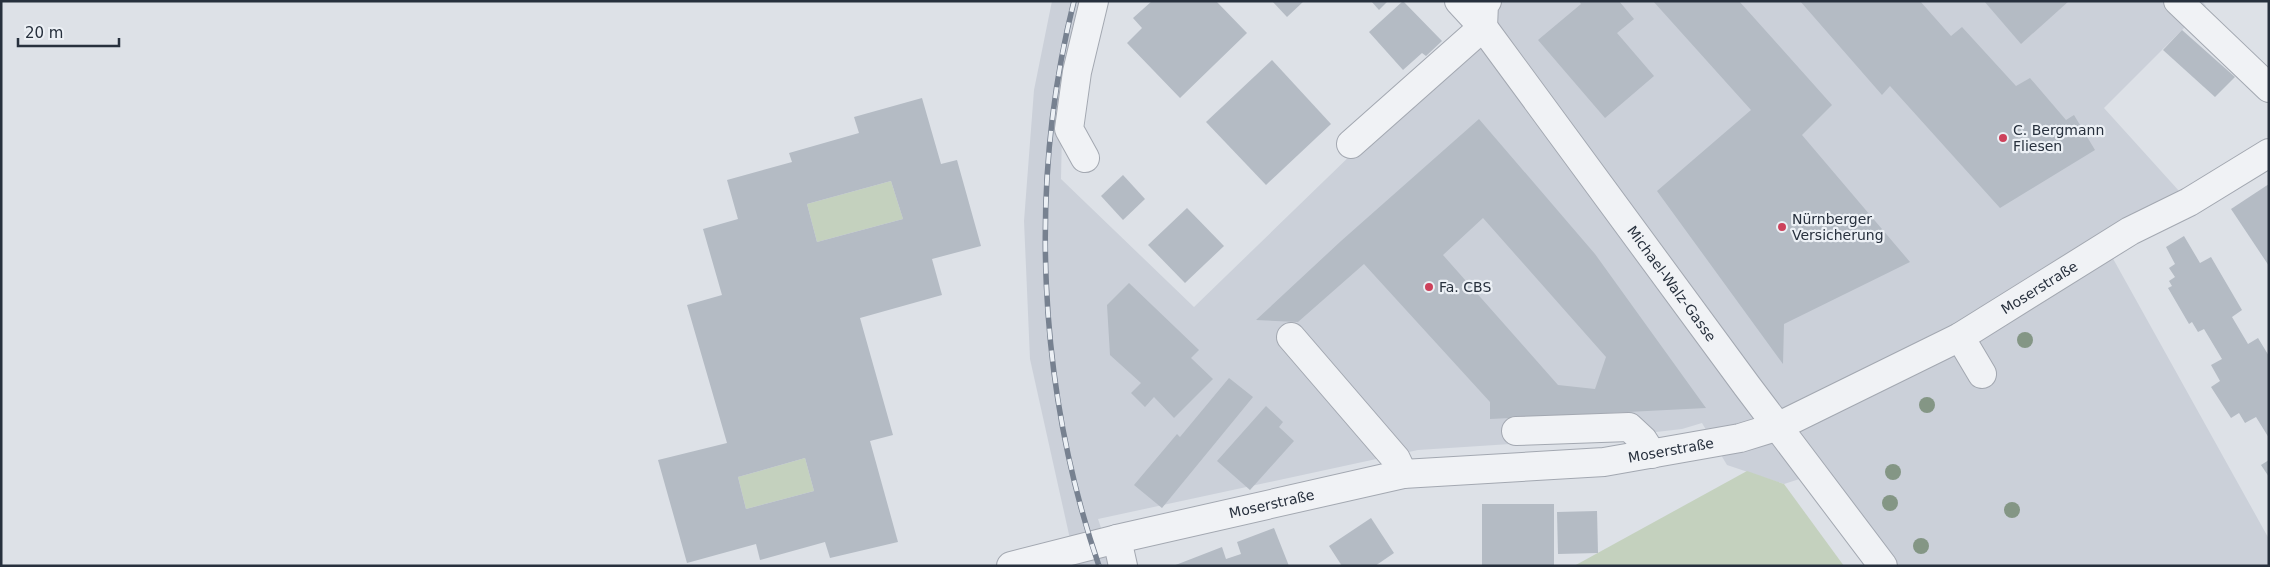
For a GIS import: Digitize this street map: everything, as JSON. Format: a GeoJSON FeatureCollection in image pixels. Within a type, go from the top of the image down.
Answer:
{"type":"FeatureCollection","features":[{"type":"Feature","properties":{"kind":"street"},"geometry":{"type":"LineString","coordinates":[[1085,158],[1070,129],[1077,72],[1094,1]]}},
{"type":"Feature","properties":{"kind":"street","name":"Michael-Walz-Gasse"},"geometry":{"type":"LineString","coordinates":[[1459,1],[1485,14],[1747,386],[1883,566]]}},
{"type":"Feature","properties":{"kind":"street"},"geometry":{"type":"LineString","coordinates":[[2178,1],[2269,88]]}},
{"type":"Feature","properties":{"kind":"street"},"geometry":{"type":"LineString","coordinates":[[1351,144],[1485,14]]}},
{"type":"Feature","properties":{"kind":"street","name":"Moserstraße"},"geometry":{"type":"LineString","coordinates":[[1011,566],[1117,539],[1402,474],[1604,462],[1740,438],[1779,426],[1960,337],[2130,231],[2189,202],[2269,152]]}},
{"type":"Feature","properties":{"kind":"street"},"geometry":{"type":"LineString","coordinates":[[1291,337],[1396,459],[1402,474]]}},
{"type":"Feature","properties":{"kind":"street"},"geometry":{"type":"LineString","coordinates":[[1960,337],[1982,374]]}},
{"type":"Feature","properties":{"kind":"street"},"geometry":{"type":"LineString","coordinates":[[1516,431],[1629,427],[1643,440],[1652,454]]}},
{"type":"Feature","properties":{"kind":"street"},"geometry":{"type":"LineString","coordinates":[[1117,539],[1123,566]]}},
{"type":"Feature","properties":{"kind":"shaded area"},"geometry":{"type":"Polygon","coordinates":[[[1052,1],[1083,1],[1062,130],[1061,179],[1194,307],[1483,27],[1459,1],[2202,1],[2206,6],[2104,108],[2189,202],[2106,246],[2269,539],[2269,566],[1883,566],[1815,474],[1784,484],[1727,465],[1702,423],[1682,429],[1604,438],[1418,450],[1098,519],[1114,566],[1076,566],[1030,359],[1024,221],[1034,90],[1052,1]]]}},
{"type":"Feature","properties":{"kind":"green space"},"geometry":{"type":"Polygon","coordinates":[[[891,181],[903,219],[817,242],[807,204],[891,181]]]}},
{"type":"Feature","properties":{"kind":"green space"},"geometry":{"type":"Polygon","coordinates":[[[805,458],[814,491],[746,509],[738,477],[805,458]]]}},
{"type":"Feature","properties":{"kind":"green space"},"geometry":{"type":"Polygon","coordinates":[[[1747,471],[1784,484],[1844,566],[1574,566],[1747,471]]]}},
{"type":"Feature","properties":{"kind":"building"},"geometry":{"type":"Polygon","coordinates":[[[1152,1],[1216,1],[1247,33],[1180,98],[1127,43],[1142,28],[1133,18],[1152,1]]]}},
{"type":"Feature","properties":{"kind":"building"},"geometry":{"type":"Polygon","coordinates":[[[1272,1],[1304,1],[1287,17],[1272,1]]]}},
{"type":"Feature","properties":{"kind":"building"},"geometry":{"type":"Polygon","coordinates":[[[1371,1],[1388,1],[1379,10],[1371,1]]]}},
{"type":"Feature","properties":{"kind":"building"},"geometry":{"type":"Polygon","coordinates":[[[1403,1],[1442,41],[1426,56],[1422,53],[1403,70],[1369,32],[1403,1]]]}},
{"type":"Feature","properties":{"kind":"building"},"geometry":{"type":"Polygon","coordinates":[[[1579,1],[1619,1],[1634,19],[1617,33],[1654,76],[1605,118],[1538,40],[1581,4],[1579,1]]]}},
{"type":"Feature","properties":{"kind":"building","name":"Nürnberger Versicherung"},"geometry":{"type":"Polygon","coordinates":[[[1653,1],[1739,1],[1832,105],[1802,135],[1910,262],[1784,324],[1783,364],[1657,191],[1751,110],[1653,1]]]}},
{"type":"Feature","properties":{"kind":"building"},"geometry":{"type":"Polygon","coordinates":[[[1800,1],[1920,1],[1951,36],[1962,27],[2016,86],[2030,78],[2066,120],[2074,115],[2095,150],[2000,208],[1890,86],[1882,95],[1800,1]]]}},
{"type":"Feature","properties":{"kind":"building"},"geometry":{"type":"Polygon","coordinates":[[[1984,1],[2069,1],[2021,44],[1984,1]]]}},
{"type":"Feature","properties":{"kind":"building"},"geometry":{"type":"Polygon","coordinates":[[[2182,30],[2235,77],[2215,97],[2163,50],[2182,30]]]}},
{"type":"Feature","properties":{"kind":"building"},"geometry":{"type":"Polygon","coordinates":[[[1272,60],[1331,124],[1266,185],[1206,122],[1272,60]]]}},
{"type":"Feature","properties":{"kind":"building"},"geometry":{"type":"Polygon","coordinates":[[[922,98],[941,164],[957,160],[981,246],[932,259],[942,295],[860,318],[893,435],[870,441],[898,542],[830,558],[825,542],[760,560],[756,544],[687,563],[658,460],[727,443],[687,305],[722,295],[703,229],[738,219],[727,180],[792,162],[789,153],[859,133],[854,117],[922,98]],[[891,181],[807,204],[817,242],[903,219],[891,181]],[[805,458],[738,477],[746,509],[814,491],[805,458]]]}},
{"type":"Feature","properties":{"kind":"building","name":"Fa. CBS"},"geometry":{"type":"Polygon","coordinates":[[[1479,119],[1595,254],[1706,408],[1490,419],[1490,402],[1364,264],[1298,322],[1256,320],[1341,241],[1479,119]],[[1483,218],[1443,255],[1558,385],[1595,389],[1606,357],[1483,218]]]}},
{"type":"Feature","properties":{"kind":"building"},"geometry":{"type":"Polygon","coordinates":[[[1123,175],[1145,199],[1123,220],[1101,196],[1123,175]]]}},
{"type":"Feature","properties":{"kind":"building"},"geometry":{"type":"Polygon","coordinates":[[[2269,184],[2269,266],[2231,209],[2269,184]]]}},
{"type":"Feature","properties":{"kind":"building"},"geometry":{"type":"Polygon","coordinates":[[[1187,208],[1224,246],[1185,283],[1148,245],[1187,208]]]}},
{"type":"Feature","properties":{"kind":"building"},"geometry":{"type":"Polygon","coordinates":[[[2184,236],[2200,263],[2211,257],[2242,310],[2232,317],[2248,344],[2258,338],[2269,356],[2269,438],[2256,417],[2245,423],[2239,413],[2231,418],[2211,387],[2220,381],[2211,365],[2222,359],[2204,329],[2198,332],[2192,322],[2189,324],[2168,288],[2172,286],[2169,281],[2175,277],[2169,268],[2175,264],[2166,247],[2184,236]]]}},
{"type":"Feature","properties":{"kind":"building"},"geometry":{"type":"Polygon","coordinates":[[[1129,283],[1199,350],[1191,358],[1213,379],[1174,418],[1154,397],[1145,407],[1131,393],[1141,383],[1110,355],[1107,305],[1129,283]]]}},
{"type":"Feature","properties":{"kind":"building"},"geometry":{"type":"Polygon","coordinates":[[[1229,378],[1253,397],[1162,508],[1134,485],[1177,434],[1180,437],[1229,378]]]}},
{"type":"Feature","properties":{"kind":"building"},"geometry":{"type":"Polygon","coordinates":[[[1266,406],[1283,422],[1279,427],[1294,441],[1250,490],[1217,461],[1266,406]]]}},
{"type":"Feature","properties":{"kind":"building"},"geometry":{"type":"Polygon","coordinates":[[[2269,460],[2269,477],[2261,465],[2269,460]]]}},
{"type":"Feature","properties":{"kind":"building"},"geometry":{"type":"Polygon","coordinates":[[[1482,504],[1554,504],[1554,566],[1482,566],[1482,504]]]}},
{"type":"Feature","properties":{"kind":"building"},"geometry":{"type":"Polygon","coordinates":[[[1597,511],[1598,553],[1558,554],[1557,512],[1597,511]]]}},
{"type":"Feature","properties":{"kind":"building"},"geometry":{"type":"Polygon","coordinates":[[[1371,518],[1394,553],[1375,566],[1342,566],[1329,546],[1371,518]]]}},
{"type":"Feature","properties":{"kind":"building"},"geometry":{"type":"Polygon","coordinates":[[[1274,528],[1289,566],[1173,566],[1222,547],[1226,559],[1241,554],[1237,542],[1274,528]]]}},
{"type":"Feature","properties":{"kind":"railway"},"geometry":{"type":"LineString","coordinates":[[1074,1],[1059,71],[1050,141],[1046,213],[1046,285],[1052,357],[1063,428],[1079,498],[1099,566]]}},
{"type":"Feature","properties":{"kind":"place","name":"C. Bergmann Fliesen"},"geometry":{"type":"Point","coordinates":[2003,138]}},
{"type":"Feature","properties":{"kind":"place","name":"Nürnberger Versicherung"},"geometry":{"type":"Point","coordinates":[1782,227]}},
{"type":"Feature","properties":{"kind":"place","name":"Fa. CBS"},"geometry":{"type":"Point","coordinates":[1429,287]}}]}
